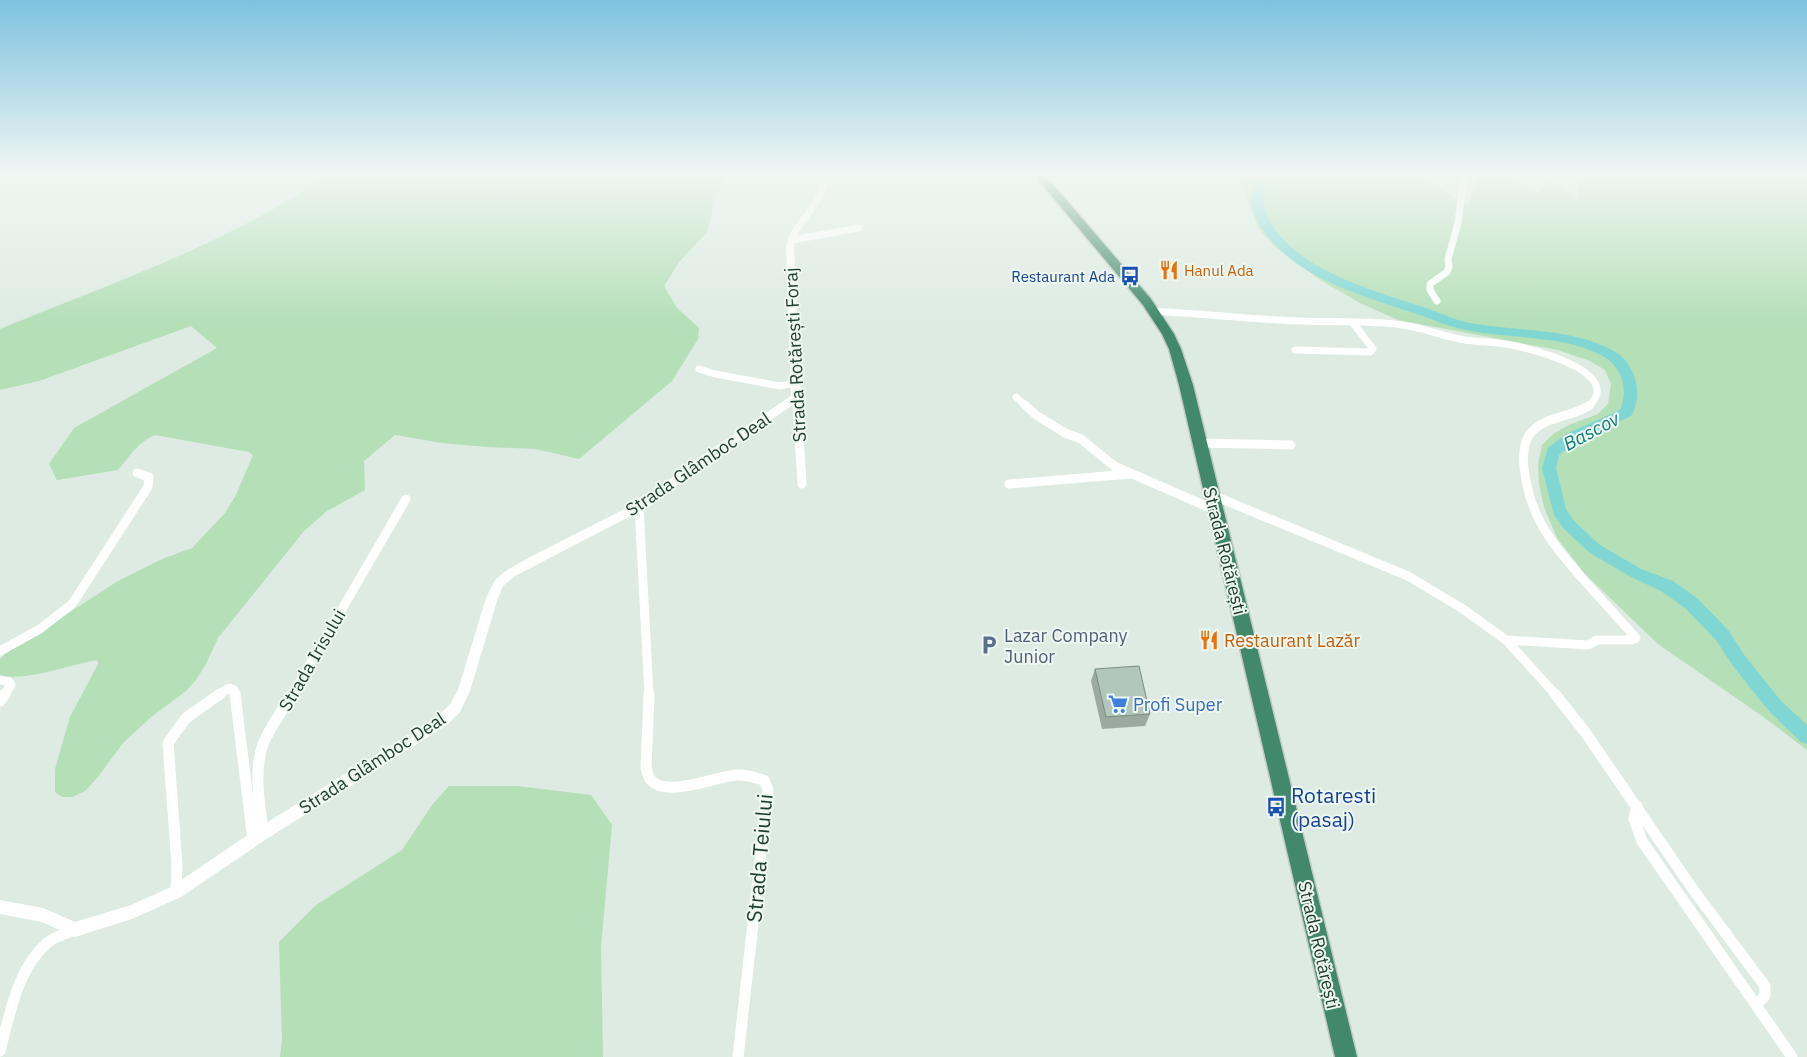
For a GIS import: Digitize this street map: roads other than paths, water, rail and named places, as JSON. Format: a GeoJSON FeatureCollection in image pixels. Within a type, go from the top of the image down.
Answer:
{"type":"FeatureCollection","features":[{"type":"Feature","properties":{"kind":"highway","name":"Strada Rotărești"},"geometry":{"type":"LineString","coordinates":[[1081,224],[1136,288],[1153,311],[1168,334],[1180,364],[1346,1057]]}},
{"type":"Feature","properties":{"kind":"street","name":"Strada Rotărești Foraj"},"geometry":{"type":"LineString","coordinates":[[800,224],[792,240],[790,251],[795,383],[802,484]]}},
{"type":"Feature","properties":{"kind":"street"},"geometry":{"type":"LineString","coordinates":[[1437,301],[1430,290],[1430,284],[1447,272],[1449,268],[1448,259],[1458,224]]}},
{"type":"Feature","properties":{"kind":"street"},"geometry":{"type":"LineString","coordinates":[[792,240],[859,228]]}},
{"type":"Feature","properties":{"kind":"street"},"geometry":{"type":"LineString","coordinates":[[1153,311],[1397,324],[1464,340],[1529,349],[1590,375],[1596,382],[1597,388],[1594,402],[1590,407],[1560,416],[1542,424],[1533,431],[1526,440],[1524,453],[1525,473],[1537,516],[1545,532],[1559,552],[1636,638],[1631,640],[1597,640],[1588,645],[1506,640]]}},
{"type":"Feature","properties":{"kind":"street"},"geometry":{"type":"LineString","coordinates":[[1295,350],[1370,352],[1373,349],[1353,323]]}},
{"type":"Feature","properties":{"kind":"street"},"geometry":{"type":"LineString","coordinates":[[699,369],[715,374],[780,386],[795,383]]}},
{"type":"Feature","properties":{"kind":"street","name":"Strada Glâmboc Deal"},"geometry":{"type":"LineString","coordinates":[[0,1051],[21,982],[34,956],[49,942],[75,930],[132,912],[176,892],[258,836],[442,721],[454,708],[464,691],[492,598],[499,583],[511,573],[534,560],[639,508],[692,468],[796,397]]}},
{"type":"Feature","properties":{"kind":"street"},"geometry":{"type":"LineString","coordinates":[[1016,397],[1036,415],[1066,433],[1081,439],[1114,466],[1130,474],[1213,502],[1408,576],[1456,604],[1506,640],[1570,712],[1692,888],[1765,986],[1765,996],[1757,1004]]}},
{"type":"Feature","properties":{"kind":"street"},"geometry":{"type":"LineString","coordinates":[[1199,443],[1291,445]]}},
{"type":"Feature","properties":{"kind":"street"},"geometry":{"type":"LineString","coordinates":[[0,651],[40,629],[72,604],[148,487],[149,478],[137,473]]}},
{"type":"Feature","properties":{"kind":"street"},"geometry":{"type":"LineString","coordinates":[[1009,484],[1130,474]]}},
{"type":"Feature","properties":{"kind":"street","name":"Strada Irisului"},"geometry":{"type":"LineString","coordinates":[[258,836],[258,771],[259,756],[264,742],[406,499]]}},
{"type":"Feature","properties":{"kind":"street","name":"Strada Teiului"},"geometry":{"type":"LineString","coordinates":[[639,508],[650,705],[646,768],[650,779],[659,786],[672,788],[737,775],[750,776],[764,780],[768,790],[738,1057]]}},
{"type":"Feature","properties":{"kind":"street"},"geometry":{"type":"LineString","coordinates":[[0,680],[9,682],[11,685],[0,701]]}},
{"type":"Feature","properties":{"kind":"street"},"geometry":{"type":"LineString","coordinates":[[176,892],[168,743],[173,732],[184,721],[229,688],[234,690],[237,703],[258,836]]}},
{"type":"Feature","properties":{"kind":"street"},"geometry":{"type":"LineString","coordinates":[[1636,806],[1634,819],[1638,835],[1792,1057]]}},
{"type":"Feature","properties":{"kind":"street"},"geometry":{"type":"LineString","coordinates":[[1678,892],[1692,888]]}},
{"type":"Feature","properties":{"kind":"street"},"geometry":{"type":"LineString","coordinates":[[0,907],[43,915],[75,930]]}},
{"type":"Feature","properties":{"kind":"waterway","name":"Bascov"},"geometry":{"type":"LineString","coordinates":[[1266,224],[1270,232],[1286,248],[1306,263],[1352,287],[1457,324],[1570,341],[1607,352],[1619,361],[1631,387],[1631,397],[1626,413],[1571,438],[1553,452],[1549,468],[1559,511],[1569,525],[1595,549],[1636,573],[1667,586],[1691,603],[1722,635],[1739,661],[1775,706],[1807,736]]}},
{"type":"Feature","properties":{"kind":"place","name":"Hanul Ada"},"geometry":{"type":"Point","coordinates":[1169,270]}},
{"type":"Feature","properties":{"kind":"place","name":"Restaurant Ada"},"geometry":{"type":"Point","coordinates":[1130,276]}},
{"type":"Feature","properties":{"kind":"place","name":"Restaurant Lazăr"},"geometry":{"type":"Point","coordinates":[1209,640]}},
{"type":"Feature","properties":{"kind":"place","name":"Lazar Company Junior"},"geometry":{"type":"Point","coordinates":[989,645]}},
{"type":"Feature","properties":{"kind":"place","name":"Profi Super"},"geometry":{"type":"Point","coordinates":[1118,704]}},
{"type":"Feature","properties":{"kind":"place","name":"Rotaresti (pasaj)"},"geometry":{"type":"Point","coordinates":[1276,807]}}]}
